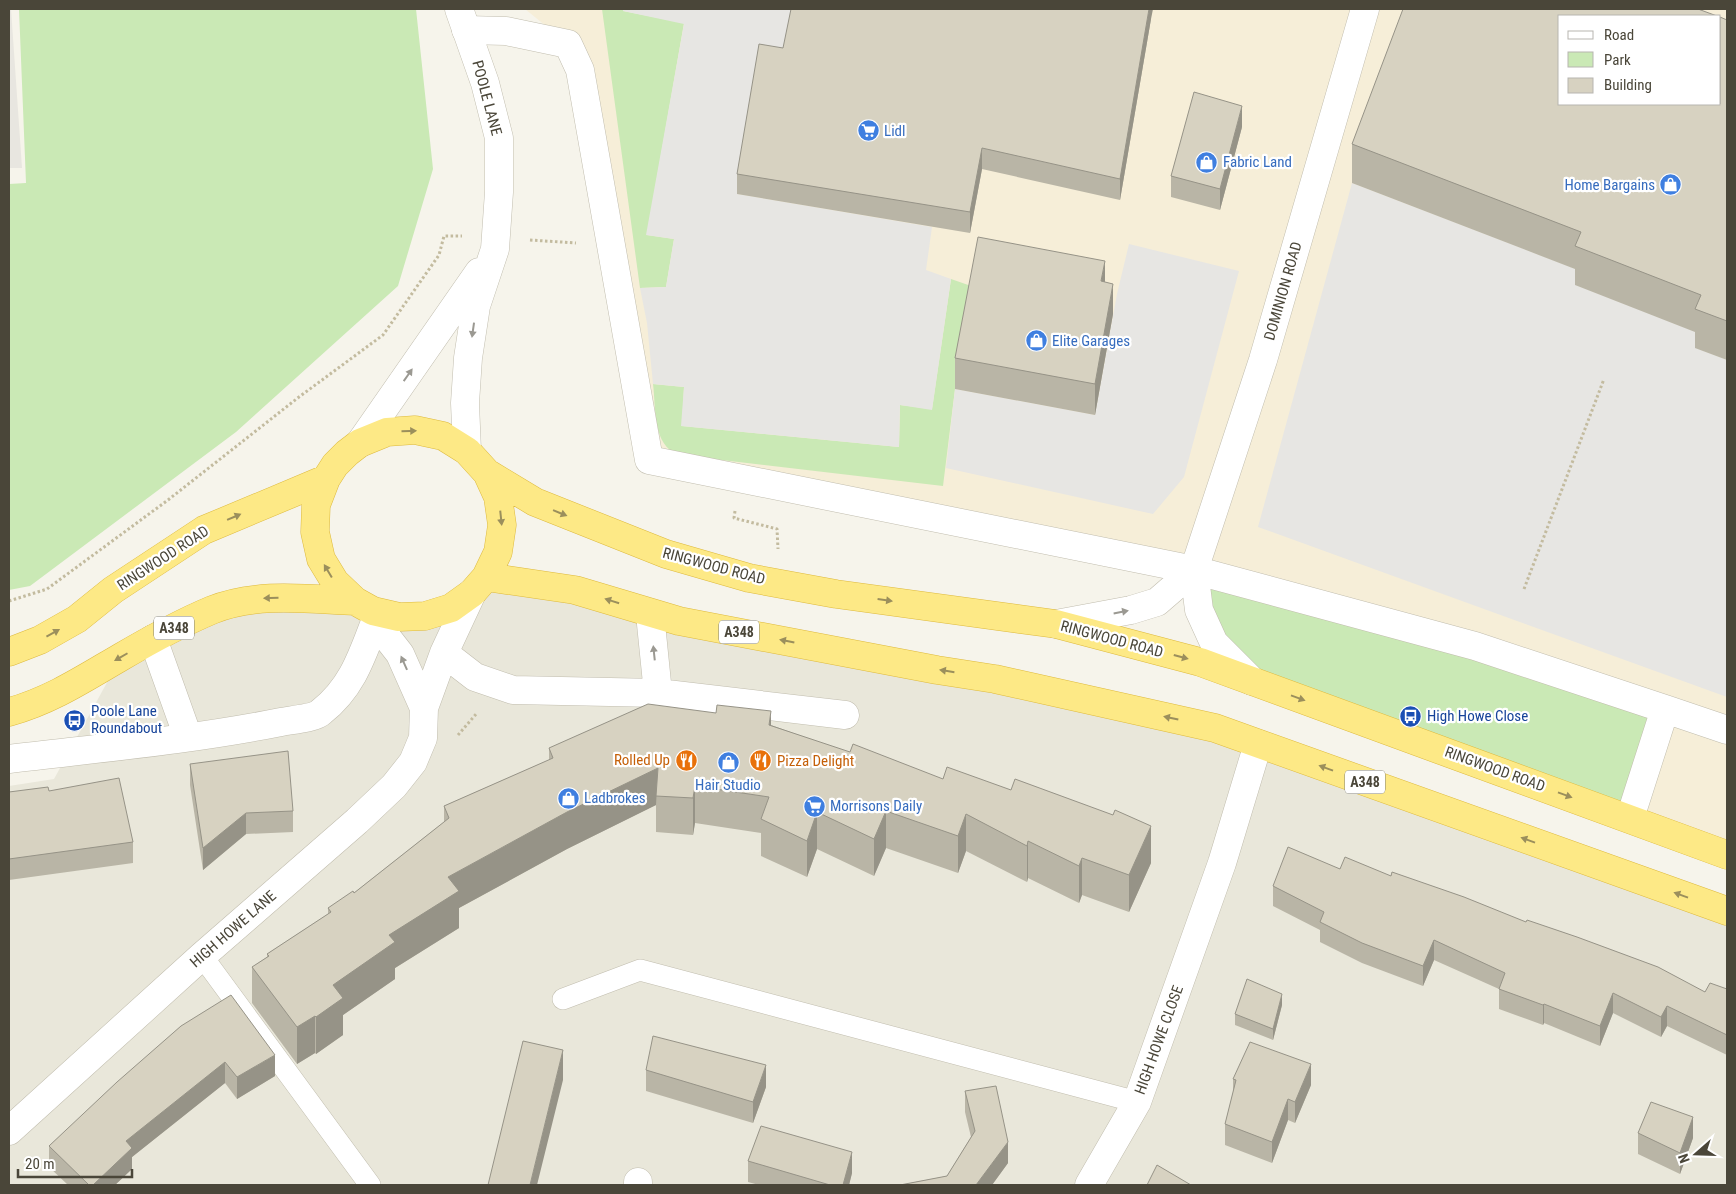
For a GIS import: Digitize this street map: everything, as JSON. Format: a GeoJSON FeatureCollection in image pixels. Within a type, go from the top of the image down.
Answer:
{"type":"FeatureCollection","features":[{"type":"Feature","properties":{"kind":"highway"},"geometry":{"type":"LineString","coordinates":[[415,430],[443,436],[467,451],[486,472],[498,498],[502,525],[498,552],[479,585],[451,608],[425,616],[398,617],[367,611],[335,582],[321,558],[315,532],[316,505],[326,479],[335,465],[360,443],[387,432],[415,430]]}},
{"type":"Feature","properties":{"kind":"highway","name":"RINGWOOD ROAD"},"geometry":{"type":"LineString","coordinates":[[486,472],[535,502],[581,521],[666,554],[749,578],[836,594],[1056,624],[1200,662],[1727,855]]}},
{"type":"Feature","properties":{"kind":"highway","name":"RINGWOOD ROAD"},"geometry":{"type":"LineString","coordinates":[[9,652],[40,640],[77,619],[113,590],[204,530],[326,479]]}},
{"type":"Feature","properties":{"kind":"highway","name":"A348"},"geometry":{"type":"LineString","coordinates":[[479,585],[537,586],[575,590],[679,622],[995,679],[1215,728],[1727,911]]}},
{"type":"Feature","properties":{"kind":"highway","name":"A348"},"geometry":{"type":"LineString","coordinates":[[9,712],[67,689],[153,640],[213,610],[254,599],[290,598],[367,611]]}},
{"type":"Feature","properties":{"kind":"street","name":"DOMINION ROAD"},"geometry":{"type":"LineString","coordinates":[[1194,570],[1263,360],[1365,9]]}},
{"type":"Feature","properties":{"kind":"street"},"geometry":{"type":"LineString","coordinates":[[463,19],[506,31],[568,44],[580,70],[648,460],[1194,570],[1475,646],[1727,730]]}},
{"type":"Feature","properties":{"kind":"street","name":"POOLE LANE"},"geometry":{"type":"LineString","coordinates":[[463,19],[485,83],[499,138],[499,192],[494,249],[476,306],[468,358],[465,403],[467,451]]}},
{"type":"Feature","properties":{"kind":"street","name":"POOLE LANE"},"geometry":{"type":"LineString","coordinates":[[360,443],[494,249]]}},
{"type":"Feature","properties":{"kind":"street"},"geometry":{"type":"LineString","coordinates":[[1056,624],[1131,610],[1157,602],[1194,570]]}},
{"type":"Feature","properties":{"kind":"street"},"geometry":{"type":"LineString","coordinates":[[1194,570],[1199,610],[1214,643],[1252,681]]}},
{"type":"Feature","properties":{"kind":"street","name":"HIGH HOWE LANE"},"geometry":{"type":"LineString","coordinates":[[9,1131],[202,956],[357,821],[394,786],[413,762],[423,738],[424,708],[444,653],[479,585]]}},
{"type":"Feature","properties":{"kind":"street"},"geometry":{"type":"LineString","coordinates":[[9,759],[188,737],[256,727],[320,714],[344,689],[358,667],[367,611]]}},
{"type":"Feature","properties":{"kind":"street","name":"HIGH HOWE LANE"},"geometry":{"type":"LineString","coordinates":[[367,611],[400,654],[424,708]]}},
{"type":"Feature","properties":{"kind":"street"},"geometry":{"type":"LineString","coordinates":[[650,614],[658,693]]}},
{"type":"Feature","properties":{"kind":"street"},"geometry":{"type":"LineString","coordinates":[[153,640],[188,737]]}},
{"type":"Feature","properties":{"kind":"street"},"geometry":{"type":"LineString","coordinates":[[444,653],[475,677],[513,690],[658,693],[845,715]]}},
{"type":"Feature","properties":{"kind":"street"},"geometry":{"type":"LineString","coordinates":[[1630,818],[1665,709]]}},
{"type":"Feature","properties":{"kind":"street","name":"HIGH HOWE CLOSE"},"geometry":{"type":"LineString","coordinates":[[1089,1185],[1137,1102],[1222,863],[1258,744]]}},
{"type":"Feature","properties":{"kind":"lane"},"geometry":{"type":"LineString","coordinates":[[202,956],[370,1185]]}},
{"type":"Feature","properties":{"kind":"lane"},"geometry":{"type":"LineString","coordinates":[[563,1000],[640,970],[1137,1102]]}},
{"type":"Feature","properties":{"kind":"path"},"geometry":{"type":"LineString","coordinates":[[9,601],[47,590],[168,500],[299,396],[383,335],[439,255],[444,236]]}},
{"type":"Feature","properties":{"kind":"path"},"geometry":{"type":"LineString","coordinates":[[525,239],[611,246]]}},
{"type":"Feature","properties":{"kind":"path"},"geometry":{"type":"LineString","coordinates":[[1524,589],[1604,379]]}},
{"type":"Feature","properties":{"kind":"path"},"geometry":{"type":"LineString","coordinates":[[413,762],[440,756],[477,713],[513,690]]}},
{"type":"Feature","properties":{"kind":"shaded area"},"geometry":{"type":"Polygon","coordinates":[[[9,9],[11,9],[22,168],[9,168],[9,9]]]}},
{"type":"Feature","properties":{"kind":"shaded area"},"geometry":{"type":"Polygon","coordinates":[[[525,9],[1727,9],[1727,855],[1630,818],[1475,646],[649,460],[568,44],[525,9]]]}},
{"type":"Feature","properties":{"kind":"shaded area"},"geometry":{"type":"Polygon","coordinates":[[[623,9],[795,9],[783,68],[737,194],[932,227],[926,270],[951,279],[932,410],[900,405],[899,447],[681,426],[684,387],[653,384],[647,323],[640,288],[666,287],[674,239],[646,235],[684,24],[623,11],[623,9]]]}},
{"type":"Feature","properties":{"kind":"shaded area"},"geometry":{"type":"Polygon","coordinates":[[[1352,183],[1581,271],[1576,285],[1701,334],[1696,348],[1727,360],[1727,697],[1258,527],[1352,183]]]}},
{"type":"Feature","properties":{"kind":"shaded area"},"geometry":{"type":"Polygon","coordinates":[[[1129,244],[1239,271],[1184,477],[1153,514],[946,468],[955,389],[1095,415],[1117,294],[1129,244]]]}},
{"type":"Feature","properties":{"kind":"shaded area"},"geometry":{"type":"Polygon","coordinates":[[[537,585],[1258,744],[1727,919],[1727,1185],[9,1185],[9,786],[54,779],[121,657],[213,610],[373,611],[537,585]]]}},
{"type":"Feature","properties":{"kind":"green space"},"geometry":{"type":"Polygon","coordinates":[[[19,9],[416,9],[433,169],[398,286],[236,432],[30,586],[9,590],[9,184],[26,183],[19,9]]]}},
{"type":"Feature","properties":{"kind":"green space"},"geometry":{"type":"Polygon","coordinates":[[[602,9],[623,9],[623,11],[684,23],[647,235],[674,239],[666,287],[640,288],[602,9]]]}},
{"type":"Feature","properties":{"kind":"green space"},"geometry":{"type":"Polygon","coordinates":[[[951,279],[974,287],[955,389],[943,486],[679,455],[670,450],[664,443],[657,425],[653,384],[684,387],[682,426],[899,447],[900,405],[932,409],[951,279]]]}},
{"type":"Feature","properties":{"kind":"green space"},"geometry":{"type":"Polygon","coordinates":[[[1194,570],[1665,709],[1630,818],[1252,681],[1214,643],[1194,570]]]}},
{"type":"Feature","properties":{"kind":"building","name":"Lidl"},"geometry":{"type":"Polygon","coordinates":[[[791,9],[1149,9],[1120,179],[982,148],[970,212],[737,174],[759,44],[783,48],[791,9]]]}},
{"type":"Feature","properties":{"kind":"building"},"geometry":{"type":"Polygon","coordinates":[[[1403,9],[1698,9],[1714,15],[1558,15],[1558,105],[1721,105],[1721,17],[1727,20],[1727,321],[1695,309],[1701,295],[1575,246],[1581,232],[1352,144],[1403,9]]]}},
{"type":"Feature","properties":{"kind":"building","name":"Fabric Land"},"geometry":{"type":"Polygon","coordinates":[[[1194,92],[1242,106],[1220,189],[1171,176],[1194,92]]]}},
{"type":"Feature","properties":{"kind":"building","name":"Elite Garages"},"geometry":{"type":"Polygon","coordinates":[[[978,237],[1105,261],[1101,281],[1113,284],[1095,384],[955,358],[978,237]]]}},
{"type":"Feature","properties":{"kind":"building"},"geometry":{"type":"Polygon","coordinates":[[[648,704],[716,713],[717,705],[771,711],[769,725],[850,752],[853,744],[943,779],[947,767],[1011,790],[1015,779],[1113,815],[1115,810],[1151,826],[1129,875],[1082,858],[1079,866],[1028,841],[1027,846],[966,814],[958,836],[886,811],[874,839],[817,812],[807,841],[761,819],[769,797],[695,786],[693,798],[656,796],[658,768],[567,812],[448,877],[459,891],[389,935],[395,942],[333,985],[343,998],[316,1017],[297,1027],[252,967],[269,956],[267,954],[331,912],[328,908],[353,891],[354,893],[449,818],[444,806],[553,758],[549,748],[648,704]]]}},
{"type":"Feature","properties":{"kind":"building"},"geometry":{"type":"Polygon","coordinates":[[[288,751],[293,811],[246,813],[203,848],[190,764],[288,751]]]}},
{"type":"Feature","properties":{"kind":"building"},"geometry":{"type":"Polygon","coordinates":[[[119,778],[133,842],[9,859],[9,792],[48,787],[49,791],[119,778]]]}},
{"type":"Feature","properties":{"kind":"building"},"geometry":{"type":"Polygon","coordinates":[[[1288,847],[1340,869],[1345,857],[1391,876],[1392,872],[1464,897],[1526,922],[1527,920],[1577,937],[1658,967],[1705,992],[1710,983],[1727,989],[1727,1035],[1667,1006],[1661,1017],[1613,993],[1600,1026],[1499,989],[1505,973],[1434,940],[1423,966],[1362,943],[1320,922],[1324,912],[1273,886],[1288,847]]]}},
{"type":"Feature","properties":{"kind":"building"},"geometry":{"type":"Polygon","coordinates":[[[1247,979],[1282,994],[1273,1029],[1235,1014],[1247,979]]]}},
{"type":"Feature","properties":{"kind":"building"},"geometry":{"type":"Polygon","coordinates":[[[231,995],[275,1055],[237,1077],[225,1062],[126,1141],[132,1148],[93,1185],[89,1185],[49,1146],[117,1082],[181,1026],[231,995]]]}},
{"type":"Feature","properties":{"kind":"building"},"geometry":{"type":"Polygon","coordinates":[[[653,1036],[766,1065],[753,1102],[646,1070],[653,1036]]]}},
{"type":"Feature","properties":{"kind":"building"},"geometry":{"type":"Polygon","coordinates":[[[523,1041],[563,1050],[530,1185],[488,1185],[523,1041]]]}},
{"type":"Feature","properties":{"kind":"building"},"geometry":{"type":"Polygon","coordinates":[[[1250,1042],[1311,1064],[1295,1102],[1288,1099],[1272,1142],[1225,1124],[1236,1080],[1233,1079],[1250,1042]]]}},
{"type":"Feature","properties":{"kind":"building"},"geometry":{"type":"Polygon","coordinates":[[[996,1086],[1008,1142],[976,1185],[900,1185],[947,1176],[975,1131],[965,1091],[996,1086]]]}},
{"type":"Feature","properties":{"kind":"building"},"geometry":{"type":"Polygon","coordinates":[[[1651,1102],[1693,1117],[1680,1153],[1638,1133],[1651,1102]]]}},
{"type":"Feature","properties":{"kind":"building"},"geometry":{"type":"Polygon","coordinates":[[[761,1126],[852,1152],[843,1185],[830,1185],[748,1161],[761,1126]]]}},
{"type":"Feature","properties":{"kind":"building"},"geometry":{"type":"Polygon","coordinates":[[[1157,1165],[1191,1185],[1147,1185],[1157,1165]]]}},
{"type":"Feature","properties":{"kind":"place","name":"Lidl"},"geometry":{"type":"Point","coordinates":[868,131]}},
{"type":"Feature","properties":{"kind":"place","name":"Fabric Land"},"geometry":{"type":"Point","coordinates":[1207,162]}},
{"type":"Feature","properties":{"kind":"place","name":"Home Bargains"},"geometry":{"type":"Point","coordinates":[1671,185]}},
{"type":"Feature","properties":{"kind":"place","name":"Elite Garages"},"geometry":{"type":"Point","coordinates":[1036,341]}},
{"type":"Feature","properties":{"kind":"place","name":"High Howe Close"},"geometry":{"type":"Point","coordinates":[1411,716]}},
{"type":"Feature","properties":{"kind":"place","name":"Poole Lane Roundabout"},"geometry":{"type":"Point","coordinates":[75,720]}},
{"type":"Feature","properties":{"kind":"place","name":"Rolled Up"},"geometry":{"type":"Point","coordinates":[686,760]}},
{"type":"Feature","properties":{"kind":"place","name":"Pizza Delight"},"geometry":{"type":"Point","coordinates":[761,761]}},
{"type":"Feature","properties":{"kind":"place","name":"Hair Studio"},"geometry":{"type":"Point","coordinates":[728,762]}},
{"type":"Feature","properties":{"kind":"place","name":"Ladbrokes"},"geometry":{"type":"Point","coordinates":[568,798]}},
{"type":"Feature","properties":{"kind":"place","name":"Morrisons Daily"},"geometry":{"type":"Point","coordinates":[814,806]}}]}
